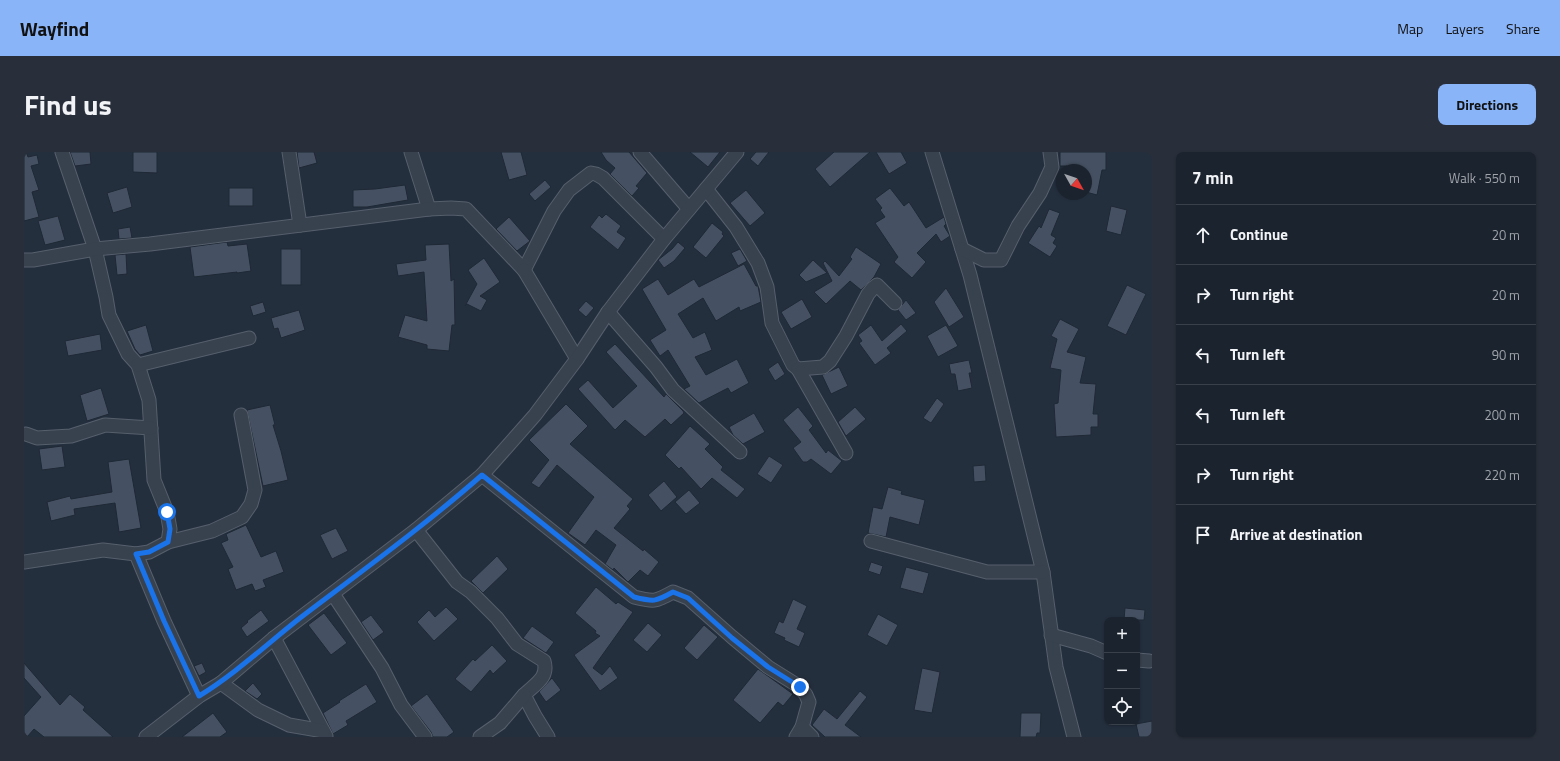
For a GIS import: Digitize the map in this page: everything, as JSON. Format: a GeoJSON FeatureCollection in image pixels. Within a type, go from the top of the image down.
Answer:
{"type":"FeatureCollection","features":[{"type":"Feature","properties":{"kind":"street"},"geometry":{"type":"LineString","coordinates":[[62,152],[95,249],[109,315],[128,354],[138,365],[149,400],[154,480],[167,512],[170,529],[168,542]]}},
{"type":"Feature","properties":{"kind":"street"},"geometry":{"type":"LineString","coordinates":[[289,152],[300,225]]}},
{"type":"Feature","properties":{"kind":"street"},"geometry":{"type":"LineString","coordinates":[[411,152],[429,208]]}},
{"type":"Feature","properties":{"kind":"street"},"geometry":{"type":"LineString","coordinates":[[640,152],[688,209]]}},
{"type":"Feature","properties":{"kind":"street"},"geometry":{"type":"LineString","coordinates":[[146,737],[199,696],[221,682],[274,638],[416,530],[482,475],[535,415],[577,359],[608,312],[664,239],[737,152]]}},
{"type":"Feature","properties":{"kind":"street"},"geometry":{"type":"LineString","coordinates":[[932,152],[970,275],[1043,572],[1056,667],[1074,737]]}},
{"type":"Feature","properties":{"kind":"street"},"geometry":{"type":"LineString","coordinates":[[962,250],[984,260],[1001,260],[1018,226],[1040,193],[1052,167],[1050,152]]}},
{"type":"Feature","properties":{"kind":"street"},"geometry":{"type":"LineString","coordinates":[[524,270],[554,211],[569,190],[591,173],[603,178],[664,239]]}},
{"type":"Feature","properties":{"kind":"street"},"geometry":{"type":"LineString","coordinates":[[706,189],[736,227],[758,263],[767,287],[772,323],[793,365],[798,369],[846,453]]}},
{"type":"Feature","properties":{"kind":"street"},"geometry":{"type":"LineString","coordinates":[[24,260],[33,260],[95,249],[150,244],[429,208],[466,209],[524,270],[577,359]]}},
{"type":"Feature","properties":{"kind":"street"},"geometry":{"type":"LineString","coordinates":[[798,369],[823,368],[830,361],[846,336],[868,294],[875,286],[882,289],[895,303]]}},
{"type":"Feature","properties":{"kind":"street"},"geometry":{"type":"LineString","coordinates":[[608,312],[656,367],[673,390],[740,452]]}},
{"type":"Feature","properties":{"kind":"street"},"geometry":{"type":"LineString","coordinates":[[138,365],[249,338]]}},
{"type":"Feature","properties":{"kind":"street"},"geometry":{"type":"LineString","coordinates":[[24,562],[103,550],[136,554],[149,552],[168,542],[212,531],[242,517],[251,504],[255,490],[241,415]]}},
{"type":"Feature","properties":{"kind":"street"},"geometry":{"type":"LineString","coordinates":[[26,434],[37,438],[70,436],[105,425],[151,428]]}},
{"type":"Feature","properties":{"kind":"street"},"geometry":{"type":"LineString","coordinates":[[482,475],[634,597],[650,602],[659,600],[673,592],[688,598],[732,638],[768,667],[800,687],[809,702],[799,732],[812,737]]}},
{"type":"Feature","properties":{"kind":"street"},"geometry":{"type":"LineString","coordinates":[[416,530],[457,582],[471,592],[497,618],[517,644],[544,661],[546,669],[544,676],[524,695],[500,723],[480,737]]}},
{"type":"Feature","properties":{"kind":"street"},"geometry":{"type":"LineString","coordinates":[[871,541],[987,572],[1043,572]]}},
{"type":"Feature","properties":{"kind":"street"},"geometry":{"type":"LineString","coordinates":[[136,554],[164,621],[199,696]]}},
{"type":"Feature","properties":{"kind":"street"},"geometry":{"type":"LineString","coordinates":[[333,594],[382,668],[401,705],[425,737]]}},
{"type":"Feature","properties":{"kind":"street"},"geometry":{"type":"LineString","coordinates":[[1051,635],[1090,646],[1104,652]]}},
{"type":"Feature","properties":{"kind":"street"},"geometry":{"type":"LineString","coordinates":[[274,638],[325,734]]}},
{"type":"Feature","properties":{"kind":"street"},"geometry":{"type":"LineString","coordinates":[[221,682],[258,710],[289,725],[325,734]]}},
{"type":"Feature","properties":{"kind":"street"},"geometry":{"type":"LineString","coordinates":[[524,695],[548,737]]}},
{"type":"Feature","properties":{"kind":"building"},"geometry":{"type":"Polygon","coordinates":[[[24,152],[26,152],[28,157],[37,155],[39,164],[31,166],[39,190],[32,192],[39,217],[24,221],[24,152]]]}},
{"type":"Feature","properties":{"kind":"building"},"geometry":{"type":"Polygon","coordinates":[[[70,152],[90,152],[91,164],[75,166],[70,152]]]}},
{"type":"Feature","properties":{"kind":"building"},"geometry":{"type":"Polygon","coordinates":[[[133,152],[157,152],[157,173],[133,172],[133,152]]]}},
{"type":"Feature","properties":{"kind":"building"},"geometry":{"type":"Polygon","coordinates":[[[297,152],[314,152],[317,163],[299,168],[297,152]]]}},
{"type":"Feature","properties":{"kind":"building"},"geometry":{"type":"Polygon","coordinates":[[[501,152],[521,152],[527,175],[509,180],[501,152]]]}},
{"type":"Feature","properties":{"kind":"building"},"geometry":{"type":"Polygon","coordinates":[[[601,152],[629,152],[647,173],[636,186],[639,188],[632,196],[610,174],[615,168],[606,160],[601,152]]]}},
{"type":"Feature","properties":{"kind":"building"},"geometry":{"type":"Polygon","coordinates":[[[690,152],[720,152],[708,167],[690,152]]]}},
{"type":"Feature","properties":{"kind":"building"},"geometry":{"type":"Polygon","coordinates":[[[756,152],[769,152],[758,166],[750,159],[756,152]]]}},
{"type":"Feature","properties":{"kind":"building"},"geometry":{"type":"Polygon","coordinates":[[[834,152],[870,152],[830,187],[815,169],[834,152]]]}},
{"type":"Feature","properties":{"kind":"building"},"geometry":{"type":"Polygon","coordinates":[[[876,152],[901,152],[907,163],[889,174],[876,152]]]}},
{"type":"Feature","properties":{"kind":"building"},"geometry":{"type":"Polygon","coordinates":[[[1060,152],[1106,152],[1106,170],[1102,170],[1097,195],[1092,194],[1092,164],[1060,164],[1060,152]]]}},
{"type":"Feature","properties":{"kind":"building"},"geometry":{"type":"Polygon","coordinates":[[[545,180],[551,187],[535,201],[529,194],[545,180]]]}},
{"type":"Feature","properties":{"kind":"building"},"geometry":{"type":"Polygon","coordinates":[[[405,185],[408,200],[367,207],[353,207],[353,190],[405,185]]]}},
{"type":"Feature","properties":{"kind":"building"},"geometry":{"type":"Polygon","coordinates":[[[127,187],[132,207],[113,213],[107,193],[127,187]]]}},
{"type":"Feature","properties":{"kind":"building"},"geometry":{"type":"Polygon","coordinates":[[[229,188],[253,188],[253,206],[229,206],[229,188]]]}},
{"type":"Feature","properties":{"kind":"building"},"geometry":{"type":"Polygon","coordinates":[[[890,188],[904,206],[909,202],[926,228],[944,217],[946,224],[944,226],[950,236],[941,242],[936,234],[917,253],[926,262],[912,278],[894,262],[898,257],[875,223],[885,217],[880,210],[882,208],[875,199],[890,188]]]}},
{"type":"Feature","properties":{"kind":"building"},"geometry":{"type":"Polygon","coordinates":[[[746,190],[765,213],[750,226],[730,203],[746,190]]]}},
{"type":"Feature","properties":{"kind":"building"},"geometry":{"type":"Polygon","coordinates":[[[1111,206],[1127,210],[1121,235],[1106,231],[1111,206]]]}},
{"type":"Feature","properties":{"kind":"building"},"geometry":{"type":"Polygon","coordinates":[[[1049,209],[1060,213],[1051,235],[1056,238],[1053,243],[1057,246],[1050,257],[1028,243],[1039,226],[1041,228],[1049,209]]]}},
{"type":"Feature","properties":{"kind":"building"},"geometry":{"type":"Polygon","coordinates":[[[606,214],[621,226],[617,232],[626,238],[618,250],[590,227],[599,215],[602,218],[606,214]]]}},
{"type":"Feature","properties":{"kind":"building"},"geometry":{"type":"Polygon","coordinates":[[[58,216],[65,240],[45,245],[38,221],[58,216]]]}},
{"type":"Feature","properties":{"kind":"building"},"geometry":{"type":"Polygon","coordinates":[[[509,217],[530,241],[517,251],[496,229],[509,217]]]}},
{"type":"Feature","properties":{"kind":"building"},"geometry":{"type":"Polygon","coordinates":[[[712,223],[723,232],[722,234],[724,236],[706,258],[693,247],[712,223]]]}},
{"type":"Feature","properties":{"kind":"building"},"geometry":{"type":"Polygon","coordinates":[[[130,227],[132,238],[119,239],[118,229],[130,227]]]}},
{"type":"Feature","properties":{"kind":"building"},"geometry":{"type":"Polygon","coordinates":[[[227,242],[228,246],[247,244],[251,271],[194,277],[190,247],[227,242]]]}},
{"type":"Feature","properties":{"kind":"building"},"geometry":{"type":"Polygon","coordinates":[[[678,242],[685,248],[674,261],[664,268],[658,260],[678,242]]]}},
{"type":"Feature","properties":{"kind":"building"},"geometry":{"type":"Polygon","coordinates":[[[449,244],[451,281],[454,279],[455,325],[452,325],[449,351],[427,349],[427,345],[398,337],[405,315],[427,321],[424,272],[398,276],[396,264],[426,260],[425,245],[449,244]]]}},
{"type":"Feature","properties":{"kind":"building"},"geometry":{"type":"Polygon","coordinates":[[[856,247],[881,264],[874,277],[861,290],[850,281],[826,304],[814,292],[832,281],[823,263],[825,261],[839,276],[852,259],[850,257],[856,247]]]}},
{"type":"Feature","properties":{"kind":"building"},"geometry":{"type":"Polygon","coordinates":[[[281,249],[301,249],[301,285],[281,285],[281,249]]]}},
{"type":"Feature","properties":{"kind":"building"},"geometry":{"type":"Polygon","coordinates":[[[740,249],[747,261],[738,266],[731,253],[740,249]]]}},
{"type":"Feature","properties":{"kind":"building"},"geometry":{"type":"Polygon","coordinates":[[[126,254],[127,274],[117,275],[115,255],[126,254]]]}},
{"type":"Feature","properties":{"kind":"building"},"geometry":{"type":"Polygon","coordinates":[[[484,258],[500,282],[480,296],[487,300],[481,311],[467,304],[465,306],[477,284],[468,270],[484,258]]]}},
{"type":"Feature","properties":{"kind":"building"},"geometry":{"type":"Polygon","coordinates":[[[813,260],[827,273],[806,282],[799,275],[813,260]]]}},
{"type":"Feature","properties":{"kind":"building"},"geometry":{"type":"Polygon","coordinates":[[[744,264],[756,286],[758,286],[761,302],[740,311],[739,307],[716,321],[703,298],[678,314],[693,338],[705,332],[712,350],[695,357],[706,375],[737,359],[749,383],[731,393],[728,388],[699,403],[684,389],[690,386],[668,350],[660,356],[650,340],[666,330],[642,289],[658,279],[668,295],[694,279],[699,287],[744,264]]]}},
{"type":"Feature","properties":{"kind":"building"},"geometry":{"type":"Polygon","coordinates":[[[1127,285],[1146,294],[1126,335],[1107,326],[1127,285]]]}},
{"type":"Feature","properties":{"kind":"building"},"geometry":{"type":"Polygon","coordinates":[[[946,288],[964,317],[949,327],[934,302],[946,288]]]}},
{"type":"Feature","properties":{"kind":"building"},"geometry":{"type":"Polygon","coordinates":[[[802,299],[812,317],[791,329],[781,312],[802,299]]]}},
{"type":"Feature","properties":{"kind":"building"},"geometry":{"type":"Polygon","coordinates":[[[906,300],[916,313],[906,320],[898,310],[906,300]]]}},
{"type":"Feature","properties":{"kind":"building"},"geometry":{"type":"Polygon","coordinates":[[[586,301],[594,308],[586,317],[578,310],[586,301]]]}},
{"type":"Feature","properties":{"kind":"building"},"geometry":{"type":"Polygon","coordinates":[[[263,302],[266,312],[253,316],[250,306],[263,302]]]}},
{"type":"Feature","properties":{"kind":"building"},"geometry":{"type":"Polygon","coordinates":[[[299,310],[305,330],[281,338],[278,328],[274,329],[271,318],[299,310]]]}},
{"type":"Feature","properties":{"kind":"building"},"geometry":{"type":"Polygon","coordinates":[[[1060,319],[1079,329],[1067,352],[1086,357],[1080,383],[1096,384],[1093,414],[1098,414],[1098,427],[1091,427],[1091,435],[1056,437],[1054,404],[1058,403],[1061,370],[1050,368],[1057,339],[1051,336],[1060,319]]]}},
{"type":"Feature","properties":{"kind":"building"},"geometry":{"type":"Polygon","coordinates":[[[901,324],[907,331],[887,348],[891,353],[875,365],[859,343],[862,341],[858,335],[871,325],[882,341],[901,324]]]}},
{"type":"Feature","properties":{"kind":"building"},"geometry":{"type":"Polygon","coordinates":[[[146,325],[153,351],[140,355],[135,349],[127,331],[146,325]]]}},
{"type":"Feature","properties":{"kind":"building"},"geometry":{"type":"Polygon","coordinates":[[[946,325],[958,346],[938,357],[927,336],[946,325]]]}},
{"type":"Feature","properties":{"kind":"building"},"geometry":{"type":"Polygon","coordinates":[[[100,334],[102,350],[68,356],[65,341],[100,334]]]}},
{"type":"Feature","properties":{"kind":"building"},"geometry":{"type":"Polygon","coordinates":[[[615,344],[664,397],[666,394],[683,411],[684,413],[671,425],[665,419],[645,437],[625,420],[615,430],[578,389],[588,380],[613,408],[637,386],[606,352],[615,344]]]}},
{"type":"Feature","properties":{"kind":"building"},"geometry":{"type":"Polygon","coordinates":[[[969,360],[972,373],[969,373],[972,388],[958,391],[955,374],[951,374],[949,364],[969,360]]]}},
{"type":"Feature","properties":{"kind":"building"},"geometry":{"type":"Polygon","coordinates":[[[778,362],[785,374],[775,381],[768,369],[778,362]]]}},
{"type":"Feature","properties":{"kind":"building"},"geometry":{"type":"Polygon","coordinates":[[[839,367],[848,386],[831,394],[822,375],[839,367]]]}},
{"type":"Feature","properties":{"kind":"building"},"geometry":{"type":"Polygon","coordinates":[[[101,388],[109,414],[87,421],[80,395],[101,388]]]}},
{"type":"Feature","properties":{"kind":"building"},"geometry":{"type":"Polygon","coordinates":[[[937,398],[944,404],[931,423],[923,418],[937,398]]]}},
{"type":"Feature","properties":{"kind":"building"},"geometry":{"type":"Polygon","coordinates":[[[566,404],[588,426],[570,444],[633,499],[627,506],[630,509],[614,528],[643,551],[644,549],[659,562],[648,576],[640,570],[628,582],[614,568],[613,570],[605,564],[616,545],[596,530],[585,545],[568,533],[594,497],[557,465],[539,488],[531,483],[549,460],[529,440],[566,404]]]}},
{"type":"Feature","properties":{"kind":"building"},"geometry":{"type":"Polygon","coordinates":[[[270,405],[275,425],[273,425],[288,480],[263,486],[247,410],[270,405]]]}},
{"type":"Feature","properties":{"kind":"building"},"geometry":{"type":"Polygon","coordinates":[[[798,407],[813,426],[809,430],[826,453],[828,450],[842,461],[831,474],[811,459],[807,462],[803,462],[793,448],[801,442],[783,420],[798,407]]]}},
{"type":"Feature","properties":{"kind":"building"},"geometry":{"type":"Polygon","coordinates":[[[855,407],[866,419],[846,436],[838,422],[855,407]]]}},
{"type":"Feature","properties":{"kind":"building"},"geometry":{"type":"Polygon","coordinates":[[[754,413],[765,432],[743,444],[733,435],[729,427],[754,413]]]}},
{"type":"Feature","properties":{"kind":"building"},"geometry":{"type":"Polygon","coordinates":[[[690,426],[710,444],[705,449],[723,467],[721,470],[745,489],[737,498],[712,478],[701,489],[681,467],[679,469],[665,455],[690,426]]]}},
{"type":"Feature","properties":{"kind":"building"},"geometry":{"type":"Polygon","coordinates":[[[62,446],[65,467],[42,470],[39,449],[62,446]]]}},
{"type":"Feature","properties":{"kind":"building"},"geometry":{"type":"Polygon","coordinates":[[[769,456],[783,465],[771,483],[757,474],[769,456]]]}},
{"type":"Feature","properties":{"kind":"building"},"geometry":{"type":"Polygon","coordinates":[[[129,459],[141,528],[119,532],[115,503],[74,509],[75,515],[51,521],[47,502],[70,496],[71,499],[112,492],[108,462],[129,459]]]}},
{"type":"Feature","properties":{"kind":"building"},"geometry":{"type":"Polygon","coordinates":[[[985,465],[986,481],[974,482],[973,466],[985,465]]]}},
{"type":"Feature","properties":{"kind":"building"},"geometry":{"type":"Polygon","coordinates":[[[664,481],[677,497],[661,511],[648,495],[664,481]]]}},
{"type":"Feature","properties":{"kind":"building"},"geometry":{"type":"Polygon","coordinates":[[[888,487],[902,491],[901,494],[925,500],[919,525],[890,517],[886,537],[868,533],[873,507],[882,509],[888,487]]]}},
{"type":"Feature","properties":{"kind":"building"},"geometry":{"type":"Polygon","coordinates":[[[689,490],[700,503],[686,514],[675,502],[689,490]]]}},
{"type":"Feature","properties":{"kind":"building"},"geometry":{"type":"Polygon","coordinates":[[[246,525],[261,557],[276,551],[284,572],[263,580],[266,587],[255,591],[252,584],[236,590],[228,569],[233,567],[221,543],[228,540],[226,534],[246,525]]]}},
{"type":"Feature","properties":{"kind":"building"},"geometry":{"type":"Polygon","coordinates":[[[336,528],[348,551],[332,559],[320,535],[336,528]]]}},
{"type":"Feature","properties":{"kind":"building"},"geometry":{"type":"Polygon","coordinates":[[[497,556],[508,569],[483,593],[471,581],[497,556]]]}},
{"type":"Feature","properties":{"kind":"building"},"geometry":{"type":"Polygon","coordinates":[[[871,562],[883,566],[880,575],[868,571],[871,562]]]}},
{"type":"Feature","properties":{"kind":"building"},"geometry":{"type":"Polygon","coordinates":[[[906,567],[929,573],[923,594],[900,588],[906,567]]]}},
{"type":"Feature","properties":{"kind":"building"},"geometry":{"type":"Polygon","coordinates":[[[596,587],[616,604],[618,602],[633,612],[593,668],[602,675],[610,666],[618,678],[600,691],[574,655],[600,636],[575,613],[596,587]]]}},
{"type":"Feature","properties":{"kind":"building"},"geometry":{"type":"Polygon","coordinates":[[[793,599],[807,606],[797,629],[805,633],[799,647],[784,640],[785,638],[774,633],[779,621],[783,623],[793,599]]]}},
{"type":"Feature","properties":{"kind":"building"},"geometry":{"type":"Polygon","coordinates":[[[446,607],[458,619],[434,641],[417,622],[429,610],[435,617],[446,607]]]}},
{"type":"Feature","properties":{"kind":"building"},"geometry":{"type":"Polygon","coordinates":[[[1125,608],[1145,610],[1144,620],[1140,620],[1140,617],[1124,617],[1125,608]]]}},
{"type":"Feature","properties":{"kind":"building"},"geometry":{"type":"Polygon","coordinates":[[[261,610],[269,621],[247,637],[241,628],[261,610]]]}},
{"type":"Feature","properties":{"kind":"building"},"geometry":{"type":"Polygon","coordinates":[[[324,613],[347,643],[331,655],[308,625],[324,613]]]}},
{"type":"Feature","properties":{"kind":"building"},"geometry":{"type":"Polygon","coordinates":[[[878,614],[898,625],[887,646],[867,635],[878,614]]]}},
{"type":"Feature","properties":{"kind":"building"},"geometry":{"type":"Polygon","coordinates":[[[371,615],[384,632],[373,640],[361,622],[371,615]]]}},
{"type":"Feature","properties":{"kind":"building"},"geometry":{"type":"Polygon","coordinates":[[[648,623],[662,635],[647,652],[633,640],[648,623]]]}},
{"type":"Feature","properties":{"kind":"building"},"geometry":{"type":"Polygon","coordinates":[[[704,625],[718,637],[697,660],[684,648],[704,625]]]}},
{"type":"Feature","properties":{"kind":"building"},"geometry":{"type":"Polygon","coordinates":[[[532,626],[554,642],[546,653],[523,638],[532,626]]]}},
{"type":"Feature","properties":{"kind":"building"},"geometry":{"type":"Polygon","coordinates":[[[492,645],[507,661],[493,674],[490,670],[471,692],[455,679],[473,659],[475,661],[492,645]]]}},
{"type":"Feature","properties":{"kind":"building"},"geometry":{"type":"Polygon","coordinates":[[[24,663],[60,705],[70,694],[85,707],[83,710],[113,737],[44,737],[34,729],[27,737],[24,737],[24,716],[41,697],[24,678],[24,663]]]}},
{"type":"Feature","properties":{"kind":"building"},"geometry":{"type":"Polygon","coordinates":[[[202,663],[206,672],[199,676],[194,666],[202,663]]]}},
{"type":"Feature","properties":{"kind":"building"},"geometry":{"type":"Polygon","coordinates":[[[922,668],[940,672],[932,713],[914,710],[922,668]]]}},
{"type":"Feature","properties":{"kind":"building"},"geometry":{"type":"Polygon","coordinates":[[[758,669],[793,694],[783,706],[778,702],[760,723],[733,700],[758,669]]]}},
{"type":"Feature","properties":{"kind":"building"},"geometry":{"type":"Polygon","coordinates":[[[552,678],[561,690],[546,702],[539,692],[552,678]]]}},
{"type":"Feature","properties":{"kind":"building"},"geometry":{"type":"Polygon","coordinates":[[[253,683],[262,694],[257,699],[245,691],[253,683]]]}},
{"type":"Feature","properties":{"kind":"building"},"geometry":{"type":"Polygon","coordinates":[[[366,684],[377,702],[346,721],[348,725],[333,734],[323,713],[366,684]]]}},
{"type":"Feature","properties":{"kind":"building"},"geometry":{"type":"Polygon","coordinates":[[[860,691],[867,697],[845,725],[861,737],[825,737],[812,725],[824,709],[837,719],[860,691]]]}},
{"type":"Feature","properties":{"kind":"building"},"geometry":{"type":"Polygon","coordinates":[[[427,694],[454,732],[447,737],[433,737],[431,732],[411,706],[427,694]]]}},
{"type":"Feature","properties":{"kind":"building"},"geometry":{"type":"Polygon","coordinates":[[[213,713],[227,732],[220,737],[182,737],[213,713]]]}},
{"type":"Feature","properties":{"kind":"building"},"geometry":{"type":"Polygon","coordinates":[[[1021,713],[1041,713],[1040,733],[1037,733],[1036,737],[1020,737],[1021,713]]]}},
{"type":"Feature","properties":{"kind":"building"},"geometry":{"type":"Polygon","coordinates":[[[1152,721],[1152,737],[1139,737],[1136,725],[1140,725],[1140,723],[1152,721]]]}},
{"type":"Feature","properties":{"kind":"route"},"geometry":{"type":"LineString","coordinates":[[167,512],[170,529],[168,542],[149,552],[136,554],[164,621],[199,696],[221,682],[274,638],[416,530],[482,475],[634,597],[650,602],[659,600],[673,592],[688,598],[732,638],[768,667],[800,687]]}}]}
